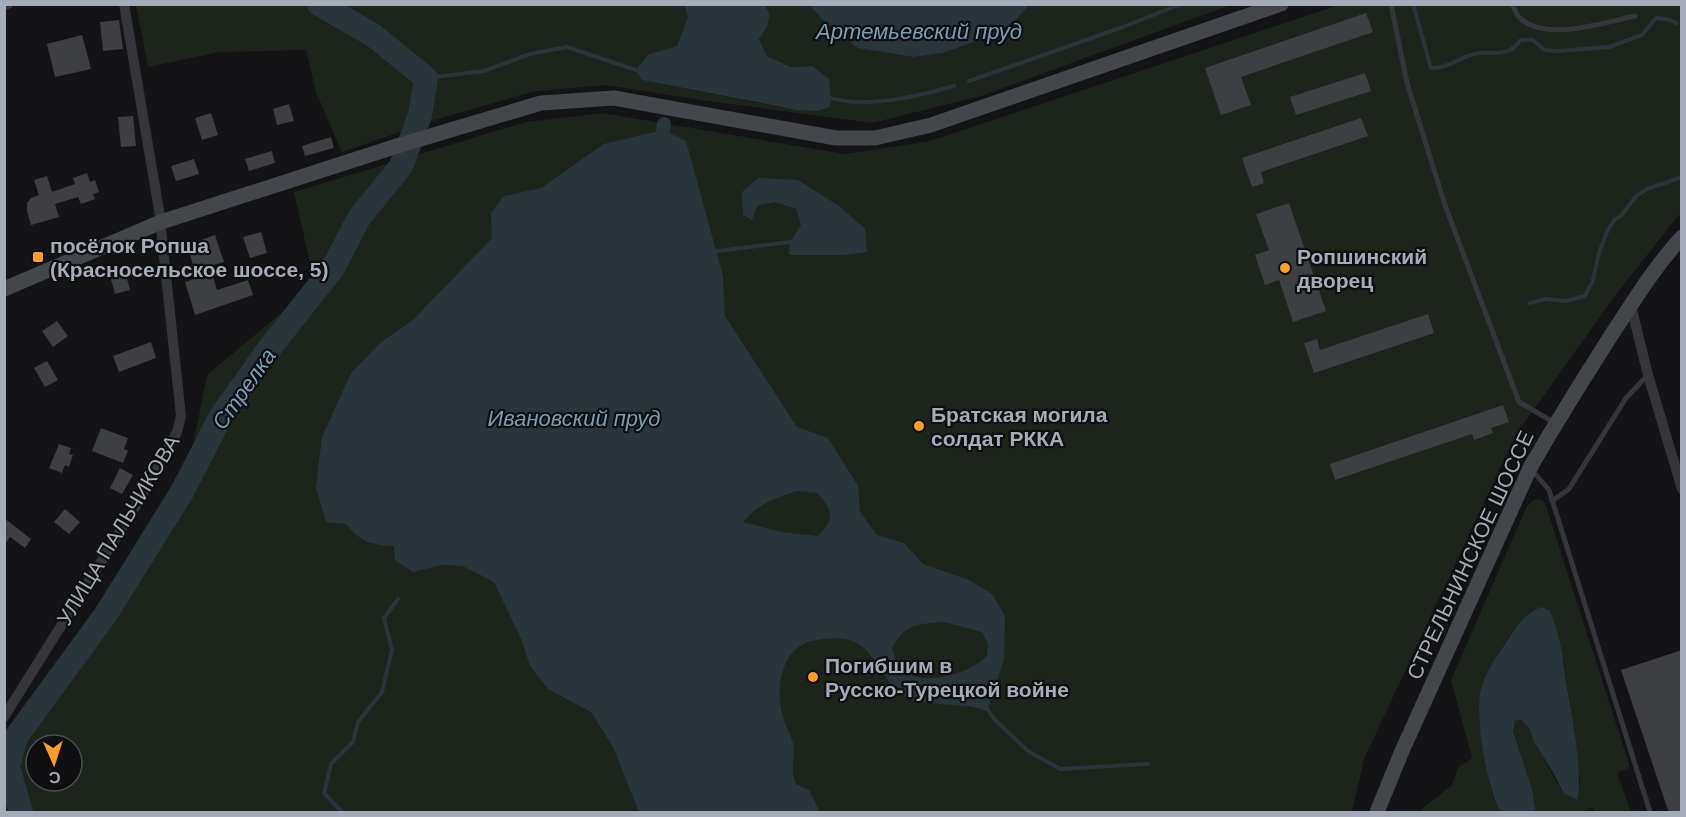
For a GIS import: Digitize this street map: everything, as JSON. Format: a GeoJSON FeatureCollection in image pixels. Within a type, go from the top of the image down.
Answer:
{"type":"FeatureCollection","features":[{"type":"Feature","properties":{"kind":"main road"},"geometry":{"type":"LineString","coordinates":[[4,289],[161,222],[432,135],[541,104],[614,98],[836,138],[875,138],[931,125],[1281,4]]}},
{"type":"Feature","properties":{"kind":"main road","name":"СТРЕЛЬНИНСКОЕ ШОССЕ"},"geometry":{"type":"LineString","coordinates":[[1377,813],[1402,751],[1530,468],[1555,423],[1631,306],[1665,255],[1682,237]]}},
{"type":"Feature","properties":{"kind":"street","name":"УЛИЦА ПАЛЬЧИКОВА"},"geometry":{"type":"LineString","coordinates":[[4,717],[139,501],[177,432],[181,416],[161,222],[124,4]]}},
{"type":"Feature","properties":{"kind":"street"},"geometry":{"type":"LineString","coordinates":[[1631,306],[1648,375],[1682,489]]}},
{"type":"Feature","properties":{"kind":"lane"},"geometry":{"type":"LineString","coordinates":[[1391,4],[1407,83],[1445,205],[1519,402],[1555,423]]}},
{"type":"Feature","properties":{"kind":"lane"},"geometry":{"type":"LineString","coordinates":[[1512,4],[1520,18],[1546,29],[1568,30],[1635,16]]}},
{"type":"Feature","properties":{"kind":"lane"},"geometry":{"type":"LineString","coordinates":[[1552,501],[1569,489],[1626,398],[1648,375]]}},
{"type":"Feature","properties":{"kind":"lane"},"geometry":{"type":"LineString","coordinates":[[1530,468],[1549,490],[1650,813]]}},
{"type":"Feature","properties":{"kind":"shaded area"},"geometry":{"type":"Polygon","coordinates":[[[136,5],[684,5],[688,17],[677,46],[649,54],[642,80],[779,107],[812,66],[791,67],[767,56],[759,38],[767,27],[770,15],[765,5],[809,5],[823,20],[857,48],[913,57],[943,53],[994,35],[1017,19],[1029,5],[1231,5],[981,96],[872,123],[605,85],[531,92],[435,120],[342,152],[316,92],[306,50],[219,52],[148,67],[136,5]]]}},
{"type":"Feature","properties":{"kind":"shaded area"},"geometry":{"type":"Polygon","coordinates":[[[1339,5],[1681,5],[1681,214],[1611,301],[1515,436],[1364,759],[1352,812],[5,812],[4,762],[192,451],[207,375],[315,285],[294,192],[526,122],[602,113],[845,154],[930,141],[1339,5]]]}},
{"type":"Feature","properties":{"kind":"shaded area"},"geometry":{"type":"Polygon","coordinates":[[[1539,499],[1545,503],[1630,767],[1617,773],[1631,812],[1595,812],[1592,807],[1583,812],[1536,812],[1532,789],[1513,730],[1514,721],[1521,720],[1529,728],[1534,742],[1564,794],[1578,800],[1580,780],[1564,664],[1532,610],[1514,630],[1499,653],[1479,718],[1490,787],[1501,812],[1418,812],[1452,785],[1458,768],[1472,758],[1451,680],[1526,508],[1533,500],[1539,499]]]}},
{"type":"Feature","properties":{"kind":"water"},"geometry":{"type":"Polygon","coordinates":[[[684,5],[765,5],[770,15],[767,27],[759,39],[767,56],[791,67],[812,66],[829,79],[830,107],[816,111],[797,110],[642,80],[636,70],[649,54],[677,46],[688,17],[684,5]]]}},
{"type":"Feature","properties":{"kind":"water","name":"Артемьевский пруд"},"geometry":{"type":"Polygon","coordinates":[[[809,5],[1029,5],[1017,19],[994,35],[943,53],[913,57],[857,48],[823,20],[809,5]]]}},
{"type":"Feature","properties":{"kind":"water","name":"Ивановский пруд"},"geometry":{"type":"Polygon","coordinates":[[[663,130],[686,141],[723,276],[725,316],[797,427],[828,438],[858,486],[860,512],[877,535],[904,543],[923,564],[969,580],[992,594],[1005,616],[1004,659],[987,711],[970,706],[921,702],[905,696],[892,686],[872,657],[853,641],[840,638],[820,639],[805,643],[796,649],[784,668],[781,678],[780,702],[793,743],[793,773],[796,784],[809,790],[820,812],[639,812],[613,747],[591,712],[548,689],[530,666],[522,641],[494,582],[463,566],[441,565],[413,572],[395,560],[394,546],[367,541],[346,524],[326,522],[316,488],[322,437],[351,373],[381,342],[412,321],[492,238],[491,213],[504,196],[541,188],[604,144],[663,130]],[[797,491],[767,502],[743,522],[781,532],[818,536],[828,524],[829,509],[817,493],[797,491]],[[944,622],[913,626],[902,634],[892,648],[897,666],[914,676],[943,677],[972,667],[987,656],[988,644],[982,632],[944,622]]]}},
{"type":"Feature","properties":{"kind":"water"},"geometry":{"type":"Polygon","coordinates":[[[758,178],[798,180],[839,206],[865,229],[867,252],[844,255],[789,255],[790,242],[801,225],[796,209],[775,202],[758,205],[752,220],[743,215],[742,192],[758,178]]]}},
{"type":"Feature","properties":{"kind":"water"},"geometry":{"type":"Polygon","coordinates":[[[1542,607],[1550,611],[1561,649],[1576,744],[1579,773],[1578,800],[1564,794],[1534,742],[1529,728],[1521,720],[1515,721],[1513,731],[1532,789],[1536,812],[1501,812],[1486,769],[1480,731],[1482,686],[1487,673],[1515,628],[1527,615],[1542,607]]]}},
{"type":"Feature","properties":{"kind":"building"},"geometry":{"type":"Polygon","coordinates":[[[1366,13],[1373,32],[1241,77],[1251,105],[1221,115],[1205,68],[1366,13]]]}},
{"type":"Feature","properties":{"kind":"building"},"geometry":{"type":"Polygon","coordinates":[[[119,20],[123,49],[103,51],[100,22],[119,20]]]}},
{"type":"Feature","properties":{"kind":"building"},"geometry":{"type":"Polygon","coordinates":[[[82,35],[91,69],[55,77],[47,44],[82,35]]]}},
{"type":"Feature","properties":{"kind":"building"},"geometry":{"type":"Polygon","coordinates":[[[1365,73],[1371,91],[1296,115],[1290,97],[1365,73]]]}},
{"type":"Feature","properties":{"kind":"building"},"geometry":{"type":"Polygon","coordinates":[[[289,104],[294,121],[277,125],[273,109],[289,104]]]}},
{"type":"Feature","properties":{"kind":"building"},"geometry":{"type":"Polygon","coordinates":[[[211,113],[218,135],[202,140],[195,118],[211,113]]]}},
{"type":"Feature","properties":{"kind":"building"},"geometry":{"type":"Polygon","coordinates":[[[133,116],[136,146],[121,147],[118,117],[133,116]]]}},
{"type":"Feature","properties":{"kind":"building"},"geometry":{"type":"Polygon","coordinates":[[[1361,118],[1368,136],[1261,172],[1264,183],[1252,187],[1242,158],[1361,118]]]}},
{"type":"Feature","properties":{"kind":"building"},"geometry":{"type":"Polygon","coordinates":[[[331,137],[334,148],[305,156],[302,146],[331,137]]]}},
{"type":"Feature","properties":{"kind":"building"},"geometry":{"type":"Polygon","coordinates":[[[272,151],[275,163],[249,171],[245,159],[272,151]]]}},
{"type":"Feature","properties":{"kind":"building"},"geometry":{"type":"Polygon","coordinates":[[[194,159],[199,174],[176,181],[171,166],[194,159]]]}},
{"type":"Feature","properties":{"kind":"building"},"geometry":{"type":"Polygon","coordinates":[[[87,173],[90,182],[95,180],[99,192],[93,194],[95,199],[81,204],[78,197],[55,204],[59,217],[31,225],[27,203],[31,198],[39,195],[34,180],[47,176],[52,192],[75,184],[73,178],[87,173]]]}},
{"type":"Feature","properties":{"kind":"building","name":"Ропшинский дворец"},"geometry":{"type":"Polygon","coordinates":[[[1289,203],[1326,311],[1293,322],[1279,280],[1265,285],[1255,255],[1269,250],[1256,214],[1289,203]]]}},
{"type":"Feature","properties":{"kind":"building"},"geometry":{"type":"Polygon","coordinates":[[[261,232],[267,253],[250,258],[243,237],[261,232]]]}},
{"type":"Feature","properties":{"kind":"building"},"geometry":{"type":"Polygon","coordinates":[[[215,235],[224,262],[210,266],[217,290],[248,280],[253,295],[195,315],[185,282],[197,278],[187,245],[215,235]]]}},
{"type":"Feature","properties":{"kind":"building"},"geometry":{"type":"Polygon","coordinates":[[[124,268],[130,290],[115,294],[109,272],[124,268]]]}},
{"type":"Feature","properties":{"kind":"building","name":"Ропшинский дворец"},"geometry":{"type":"Polygon","coordinates":[[[1428,314],[1434,333],[1314,373],[1304,343],[1317,339],[1320,350],[1428,314]]]}},
{"type":"Feature","properties":{"kind":"building"},"geometry":{"type":"Polygon","coordinates":[[[57,321],[68,336],[53,347],[42,331],[57,321]]]}},
{"type":"Feature","properties":{"kind":"building"},"geometry":{"type":"Polygon","coordinates":[[[151,342],[156,358],[119,372],[113,356],[151,342]]]}},
{"type":"Feature","properties":{"kind":"building"},"geometry":{"type":"Polygon","coordinates":[[[47,361],[58,380],[45,387],[34,368],[47,361]]]}},
{"type":"Feature","properties":{"kind":"building"},"geometry":{"type":"Polygon","coordinates":[[[1503,405],[1509,422],[1491,428],[1493,433],[1474,440],[1472,434],[1335,480],[1330,464],[1503,405]]]}},
{"type":"Feature","properties":{"kind":"building"},"geometry":{"type":"Polygon","coordinates":[[[101,428],[128,438],[124,449],[128,451],[123,463],[92,451],[101,428]]]}},
{"type":"Feature","properties":{"kind":"building"},"geometry":{"type":"Polygon","coordinates":[[[59,444],[71,448],[69,454],[73,455],[69,467],[65,465],[62,473],[49,468],[59,444]]]}},
{"type":"Feature","properties":{"kind":"building"},"geometry":{"type":"Polygon","coordinates":[[[120,468],[133,475],[122,494],[110,488],[120,468]]]}},
{"type":"Feature","properties":{"kind":"building"},"geometry":{"type":"Polygon","coordinates":[[[65,509],[80,522],[69,534],[54,522],[65,509]]]}},
{"type":"Feature","properties":{"kind":"building"},"geometry":{"type":"Polygon","coordinates":[[[4,518],[31,539],[25,548],[10,537],[4,545],[4,518]]]}},
{"type":"Feature","properties":{"kind":"building"},"geometry":{"type":"Polygon","coordinates":[[[1682,650],[1682,813],[1669,813],[1621,670],[1682,650]]]}},
{"type":"Feature","properties":{"kind":"waterway","name":"Стрелка"},"geometry":{"type":"LineString","coordinates":[[21,812],[8,767],[16,737],[106,614],[182,492],[221,416],[268,350],[333,268],[359,218],[401,166],[420,115],[426,78],[373,35],[319,4]]}},
{"type":"Feature","properties":{"kind":"waterway"},"geometry":{"type":"LineString","coordinates":[[969,81],[1123,27],[1181,4]]}},
{"type":"Feature","properties":{"kind":"waterway"},"geometry":{"type":"LineString","coordinates":[[1413,4],[1431,68],[1438,68],[1474,54],[1506,52],[1521,40],[1533,40],[1544,50],[1609,47],[1642,35],[1656,18],[1677,23]]}},
{"type":"Feature","properties":{"kind":"waterway"},"geometry":{"type":"LineString","coordinates":[[426,78],[484,71],[530,54],[567,47],[636,70]]}},
{"type":"Feature","properties":{"kind":"waterway"},"geometry":{"type":"LineString","coordinates":[[828,97],[842,101],[874,102],[924,94],[954,86]]}},
{"type":"Feature","properties":{"kind":"waterway"},"geometry":{"type":"LineString","coordinates":[[663,130],[664,124]]}},
{"type":"Feature","properties":{"kind":"waterway"},"geometry":{"type":"LineString","coordinates":[[1530,303],[1545,299],[1565,301],[1585,296],[1593,280],[1607,232],[1615,219],[1621,216],[1636,196],[1647,189],[1682,177]]}},
{"type":"Feature","properties":{"kind":"waterway"},"geometry":{"type":"LineString","coordinates":[[710,252],[790,242]]}},
{"type":"Feature","properties":{"kind":"waterway"},"geometry":{"type":"LineString","coordinates":[[342,812],[324,793],[331,764],[353,742],[358,722],[382,692],[392,650],[384,618],[398,599]]}},
{"type":"Feature","properties":{"kind":"waterway"},"geometry":{"type":"LineString","coordinates":[[986,707],[994,719],[1028,751],[1060,769],[1148,764]]}},
{"type":"Feature","properties":{"kind":"place","name":"посёлок Ропша (Красносельское шоссе, 5)"},"geometry":{"type":"Point","coordinates":[38,257]}},
{"type":"Feature","properties":{"kind":"place","name":"Ропшинский дворец"},"geometry":{"type":"Point","coordinates":[1285,268]}},
{"type":"Feature","properties":{"kind":"place","name":"Братская могила солдат РККА"},"geometry":{"type":"Point","coordinates":[919,426]}},
{"type":"Feature","properties":{"kind":"place","name":"Погибшим в Русско-Турецкой войне"},"geometry":{"type":"Point","coordinates":[813,677]}}]}
